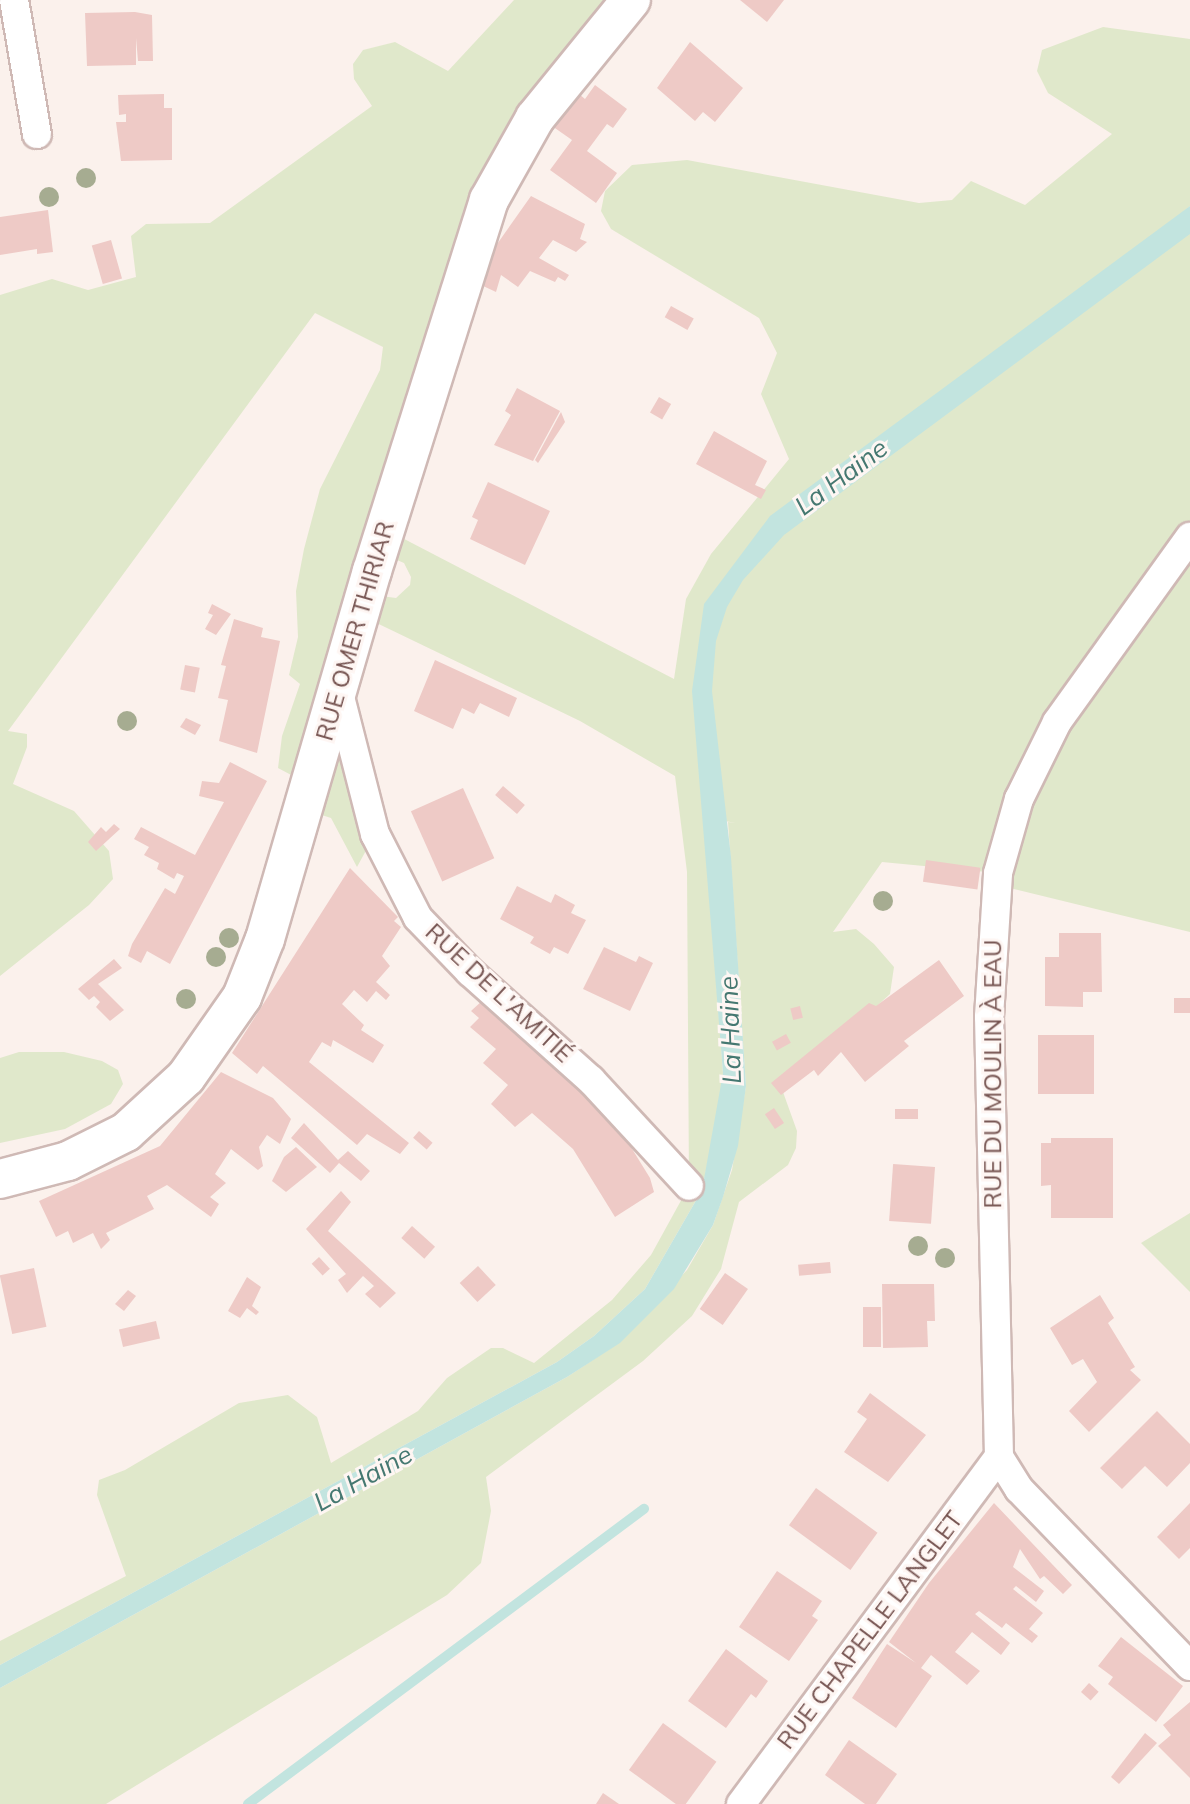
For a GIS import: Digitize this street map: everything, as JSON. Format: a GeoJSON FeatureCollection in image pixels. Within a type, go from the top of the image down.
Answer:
{"type":"FeatureCollection","features":[{"type":"Feature","properties":{"kind":"street"},"geometry":{"type":"LineString","coordinates":[[14,0],[37,134]]}},
{"type":"Feature","properties":{"kind":"street","name":"RUE OMER THIRIAR"},"geometry":{"type":"LineString","coordinates":[[0,1178],[68,1161],[125,1132],[167,1097],[212,1044],[255,969],[338,689],[489,200],[535,118],[631,0]]}},
{"type":"Feature","properties":{"kind":"street","name":"RUE DU MOULIN À EAU"},"geometry":{"type":"LineString","coordinates":[[999,1457],[989,1017],[998,873],[1019,799],[1057,722],[1190,537]]}},
{"type":"Feature","properties":{"kind":"street","name":"RUE DE L'AMITIÉ"},"geometry":{"type":"LineString","coordinates":[[338,689],[375,834],[418,918],[470,972],[591,1080],[689,1186]]}},
{"type":"Feature","properties":{"kind":"street"},"geometry":{"type":"LineString","coordinates":[[999,1457],[1019,1489],[1190,1666]]}},
{"type":"Feature","properties":{"kind":"street","name":"RUE CHAPELLE LANGLET"},"geometry":{"type":"LineString","coordinates":[[741,1804],[999,1457]]}},
{"type":"Feature","properties":{"kind":"green space"},"geometry":{"type":"Polygon","coordinates":[[[514,0],[631,0],[535,118],[385,529],[674,679],[686,599],[711,554],[789,459],[761,394],[777,353],[759,318],[611,229],[601,211],[605,191],[632,165],[687,160],[919,203],[952,200],[971,181],[1025,205],[1112,134],[1048,93],[1037,71],[1042,50],[1103,27],[1190,39],[1190,206],[1173,221],[1190,234],[1190,932],[998,885],[997,873],[882,862],[833,932],[856,929],[874,944],[894,967],[890,994],[783,1092],[797,1131],[796,1148],[788,1165],[739,1202],[721,1269],[692,1316],[643,1361],[486,1477],[491,1511],[481,1563],[447,1595],[106,1804],[0,1804],[0,1688],[567,1377],[620,1342],[687,1270],[713,1225],[732,1170],[746,1086],[728,822],[736,823],[719,820],[707,858],[723,1073],[719,1108],[702,1190],[645,1289],[594,1336],[557,1362],[0,1665],[0,1641],[126,1576],[97,1495],[99,1480],[125,1470],[239,1403],[288,1395],[317,1417],[331,1463],[418,1411],[447,1378],[491,1348],[503,1348],[534,1363],[612,1300],[651,1255],[689,1186],[687,872],[675,776],[580,721],[360,615],[338,689],[375,834],[357,867],[331,818],[303,809],[310,785],[278,768],[282,736],[300,684],[289,675],[298,637],[296,591],[304,549],[320,489],[380,370],[383,347],[315,313],[8,731],[27,734],[27,747],[13,784],[74,811],[109,851],[113,879],[89,905],[0,976],[0,295],[52,279],[88,290],[136,277],[131,236],[146,224],[210,223],[372,106],[354,79],[353,64],[363,50],[395,42],[448,71],[514,0]],[[378,552],[366,594],[396,598],[410,585],[411,577],[404,563],[378,552]]]}},
{"type":"Feature","properties":{"kind":"green space"},"geometry":{"type":"Polygon","coordinates":[[[19,1052],[64,1052],[102,1061],[118,1070],[123,1084],[111,1104],[65,1129],[0,1143],[0,1058],[19,1052]]]}},
{"type":"Feature","properties":{"kind":"green space"},"geometry":{"type":"Polygon","coordinates":[[[1190,1213],[1190,1292],[1141,1243],[1190,1213]]]}},
{"type":"Feature","properties":{"kind":"water","name":"La Haine"},"geometry":{"type":"Polygon","coordinates":[[[1190,206],[1190,234],[784,535],[743,580],[727,607],[716,641],[712,691],[731,857],[746,1086],[738,1146],[723,1197],[713,1225],[674,1289],[620,1343],[567,1377],[0,1688],[0,1665],[557,1362],[594,1336],[645,1289],[702,1190],[723,1073],[692,691],[704,604],[770,516],[1190,206]]]}},
{"type":"Feature","properties":{"kind":"building"},"geometry":{"type":"Polygon","coordinates":[[[740,0],[784,0],[767,22],[740,0]]]}},
{"type":"Feature","properties":{"kind":"building"},"geometry":{"type":"Polygon","coordinates":[[[135,12],[152,15],[153,61],[138,61],[136,38],[136,65],[87,66],[85,13],[135,12]]]}},
{"type":"Feature","properties":{"kind":"building"},"geometry":{"type":"Polygon","coordinates":[[[690,42],[743,88],[715,122],[703,112],[695,121],[657,88],[690,42]]]}},
{"type":"Feature","properties":{"kind":"building"},"geometry":{"type":"Polygon","coordinates":[[[595,85],[627,109],[613,128],[607,124],[587,151],[617,173],[596,203],[550,170],[572,140],[552,126],[579,94],[585,99],[595,85]]]}},
{"type":"Feature","properties":{"kind":"building"},"geometry":{"type":"Polygon","coordinates":[[[164,94],[164,108],[172,108],[172,160],[121,161],[116,122],[126,122],[126,114],[119,115],[118,95],[164,94]]]}},
{"type":"Feature","properties":{"kind":"building"},"geometry":{"type":"Polygon","coordinates":[[[531,196],[585,224],[580,239],[587,242],[576,252],[553,240],[539,258],[569,275],[565,281],[558,277],[555,282],[530,271],[518,287],[501,275],[496,292],[481,285],[495,247],[531,196]]]}},
{"type":"Feature","properties":{"kind":"building"},"geometry":{"type":"Polygon","coordinates":[[[48,210],[53,252],[37,254],[37,249],[0,255],[0,217],[48,210]]]}},
{"type":"Feature","properties":{"kind":"building"},"geometry":{"type":"Polygon","coordinates":[[[111,240],[122,278],[103,284],[92,246],[111,240]]]}},
{"type":"Feature","properties":{"kind":"building"},"geometry":{"type":"Polygon","coordinates":[[[671,306],[694,319],[687,330],[665,317],[671,306]]]}},
{"type":"Feature","properties":{"kind":"building"},"geometry":{"type":"Polygon","coordinates":[[[517,388],[560,411],[533,461],[494,445],[511,415],[505,411],[517,388]]]}},
{"type":"Feature","properties":{"kind":"building"},"geometry":{"type":"Polygon","coordinates":[[[659,397],[671,404],[662,420],[650,413],[659,397]]]}},
{"type":"Feature","properties":{"kind":"building"},"geometry":{"type":"Polygon","coordinates":[[[561,412],[565,422],[538,463],[535,460],[561,412]]]}},
{"type":"Feature","properties":{"kind":"building"},"geometry":{"type":"Polygon","coordinates":[[[714,431],[767,461],[755,485],[766,490],[761,499],[696,464],[714,431]]]}},
{"type":"Feature","properties":{"kind":"building"},"geometry":{"type":"Polygon","coordinates":[[[488,482],[550,511],[525,565],[470,539],[478,520],[472,517],[488,482]]]}},
{"type":"Feature","properties":{"kind":"building"},"geometry":{"type":"Polygon","coordinates":[[[212,604],[231,614],[216,635],[205,629],[213,615],[208,613],[212,604]]]}},
{"type":"Feature","properties":{"kind":"building"},"geometry":{"type":"Polygon","coordinates":[[[234,619],[263,628],[261,637],[280,641],[257,753],[219,741],[228,700],[218,698],[226,666],[221,665],[234,619]]]}},
{"type":"Feature","properties":{"kind":"building"},"geometry":{"type":"Polygon","coordinates":[[[435,660],[517,698],[509,717],[480,703],[474,714],[462,708],[453,729],[414,711],[435,660]]]}},
{"type":"Feature","properties":{"kind":"building"},"geometry":{"type":"Polygon","coordinates":[[[185,665],[200,668],[195,692],[180,690],[185,665]]]}},
{"type":"Feature","properties":{"kind":"building"},"geometry":{"type":"Polygon","coordinates":[[[186,718],[201,725],[195,735],[180,727],[186,718]]]}},
{"type":"Feature","properties":{"kind":"building"},"geometry":{"type":"Polygon","coordinates":[[[230,762],[267,781],[170,964],[147,951],[141,963],[128,956],[132,944],[165,888],[175,894],[184,876],[177,873],[174,879],[157,869],[159,863],[144,855],[149,847],[134,839],[141,827],[195,855],[224,802],[199,796],[202,781],[219,783],[230,762]]]}},
{"type":"Feature","properties":{"kind":"building"},"geometry":{"type":"Polygon","coordinates":[[[503,786],[525,805],[517,814],[495,795],[503,786]]]}},
{"type":"Feature","properties":{"kind":"building"},"geometry":{"type":"Polygon","coordinates":[[[463,788],[494,858],[442,882],[411,811],[463,788]]]}},
{"type":"Feature","properties":{"kind":"building"},"geometry":{"type":"Polygon","coordinates":[[[114,824],[120,829],[96,851],[88,842],[101,827],[106,832],[114,824]]]}},
{"type":"Feature","properties":{"kind":"building"},"geometry":{"type":"Polygon","coordinates":[[[926,860],[980,868],[977,889],[923,882],[926,860]]]}},
{"type":"Feature","properties":{"kind":"building"},"geometry":{"type":"Polygon","coordinates":[[[350,868],[398,917],[394,921],[401,927],[382,956],[390,966],[376,982],[390,995],[386,1000],[376,991],[367,1002],[354,990],[342,1004],[364,1025],[361,1030],[384,1045],[373,1063],[333,1040],[331,1047],[322,1042],[309,1062],[409,1143],[400,1154],[367,1134],[357,1145],[263,1066],[257,1074],[232,1053],[350,868]]]}},
{"type":"Feature","properties":{"kind":"building"},"geometry":{"type":"Polygon","coordinates":[[[517,886],[551,903],[555,894],[575,905],[571,913],[586,920],[568,954],[554,947],[550,954],[530,943],[534,937],[500,919],[517,886]]]}},
{"type":"Feature","properties":{"kind":"building"},"geometry":{"type":"Polygon","coordinates":[[[1059,933],[1101,933],[1102,992],[1083,992],[1083,1007],[1045,1006],[1045,957],[1059,957],[1059,933]]]}},
{"type":"Feature","properties":{"kind":"building"},"geometry":{"type":"Polygon","coordinates":[[[604,947],[636,962],[639,956],[653,963],[630,1011],[583,989],[604,947]]]}},
{"type":"Feature","properties":{"kind":"building"},"geometry":{"type":"Polygon","coordinates":[[[114,959],[122,968],[98,984],[124,1010],[110,1021],[96,1007],[100,1002],[94,996],[89,1000],[78,989],[114,959]]]}},
{"type":"Feature","properties":{"kind":"building"},"geometry":{"type":"Polygon","coordinates":[[[939,960],[964,996],[904,1041],[909,1046],[865,1082],[841,1052],[818,1076],[814,1070],[781,1095],[771,1083],[869,1003],[876,1006],[939,960]]]}},
{"type":"Feature","properties":{"kind":"building"},"geometry":{"type":"Polygon","coordinates":[[[1174,998],[1190,998],[1190,1013],[1174,1013],[1174,998]]]}},
{"type":"Feature","properties":{"kind":"building"},"geometry":{"type":"Polygon","coordinates":[[[483,1000],[613,1118],[650,1178],[654,1192],[615,1217],[573,1149],[532,1113],[515,1127],[491,1104],[508,1085],[483,1063],[496,1049],[470,1027],[479,1018],[471,1011],[483,1000]]]}},
{"type":"Feature","properties":{"kind":"building"},"geometry":{"type":"Polygon","coordinates":[[[800,1006],[803,1018],[793,1020],[790,1008],[800,1006]]]}},
{"type":"Feature","properties":{"kind":"building"},"geometry":{"type":"Polygon","coordinates":[[[786,1034],[791,1043],[777,1051],[772,1042],[786,1034]]]}},
{"type":"Feature","properties":{"kind":"building"},"geometry":{"type":"Polygon","coordinates":[[[1038,1035],[1094,1035],[1094,1094],[1038,1094],[1038,1035]]]}},
{"type":"Feature","properties":{"kind":"building"},"geometry":{"type":"Polygon","coordinates":[[[221,1072],[273,1098],[291,1119],[280,1144],[267,1135],[259,1147],[263,1166],[258,1170],[231,1149],[215,1174],[226,1183],[210,1197],[219,1204],[211,1217],[167,1185],[147,1196],[154,1209],[106,1233],[110,1240],[101,1249],[93,1233],[73,1243],[68,1231],[56,1237],[39,1201],[160,1146],[221,1072]]]}},
{"type":"Feature","properties":{"kind":"building"},"geometry":{"type":"Polygon","coordinates":[[[774,1108],[784,1123],[775,1129],[765,1114],[774,1108]]]}},
{"type":"Feature","properties":{"kind":"building"},"geometry":{"type":"Polygon","coordinates":[[[895,1109],[918,1109],[918,1119],[895,1119],[895,1109]]]}},
{"type":"Feature","properties":{"kind":"building"},"geometry":{"type":"Polygon","coordinates":[[[304,1123],[338,1160],[348,1151],[370,1171],[361,1181],[339,1163],[330,1173],[291,1138],[304,1123]]]}},
{"type":"Feature","properties":{"kind":"building"},"geometry":{"type":"Polygon","coordinates":[[[419,1131],[433,1143],[427,1150],[413,1138],[419,1131]]]}},
{"type":"Feature","properties":{"kind":"building"},"geometry":{"type":"Polygon","coordinates":[[[1051,1138],[1113,1138],[1113,1218],[1051,1218],[1051,1185],[1041,1186],[1041,1143],[1051,1143],[1051,1138]]]}},
{"type":"Feature","properties":{"kind":"building"},"geometry":{"type":"Polygon","coordinates":[[[296,1147],[317,1167],[286,1192],[272,1181],[284,1157],[296,1147]]]}},
{"type":"Feature","properties":{"kind":"building"},"geometry":{"type":"Polygon","coordinates":[[[893,1164],[935,1167],[931,1224],[889,1221],[893,1164]]]}},
{"type":"Feature","properties":{"kind":"building"},"geometry":{"type":"Polygon","coordinates":[[[341,1191],[351,1202],[328,1231],[396,1293],[380,1308],[365,1294],[374,1286],[363,1276],[347,1293],[338,1280],[346,1274],[306,1229],[341,1191]]]}},
{"type":"Feature","properties":{"kind":"building"},"geometry":{"type":"Polygon","coordinates":[[[412,1226],[435,1247],[424,1259],[401,1238],[412,1226]]]}},
{"type":"Feature","properties":{"kind":"building"},"geometry":{"type":"Polygon","coordinates":[[[319,1257],[330,1269],[323,1276],[312,1264],[319,1257]]]}},
{"type":"Feature","properties":{"kind":"building"},"geometry":{"type":"Polygon","coordinates":[[[830,1262],[831,1273],[799,1276],[798,1265],[830,1262]]]}},
{"type":"Feature","properties":{"kind":"building"},"geometry":{"type":"Polygon","coordinates":[[[478,1266],[496,1285],[477,1302],[460,1283],[478,1266]]]}},
{"type":"Feature","properties":{"kind":"building"},"geometry":{"type":"Polygon","coordinates":[[[34,1268],[46,1327],[12,1334],[0,1275],[34,1268]]]}},
{"type":"Feature","properties":{"kind":"building"},"geometry":{"type":"Polygon","coordinates":[[[725,1273],[748,1289],[723,1325],[700,1309],[725,1273]]]}},
{"type":"Feature","properties":{"kind":"building"},"geometry":{"type":"Polygon","coordinates":[[[247,1277],[261,1287],[252,1306],[259,1312],[256,1315],[247,1308],[240,1318],[228,1311],[247,1277]]]}},
{"type":"Feature","properties":{"kind":"building"},"geometry":{"type":"Polygon","coordinates":[[[882,1284],[934,1284],[935,1321],[927,1321],[928,1347],[883,1348],[882,1284]]]}},
{"type":"Feature","properties":{"kind":"building"},"geometry":{"type":"Polygon","coordinates":[[[128,1290],[136,1296],[124,1311],[115,1304],[128,1290]]]}},
{"type":"Feature","properties":{"kind":"building"},"geometry":{"type":"Polygon","coordinates":[[[1100,1295],[1114,1318],[1108,1323],[1135,1367],[1130,1370],[1141,1380],[1089,1432],[1069,1411],[1097,1382],[1083,1359],[1072,1365],[1050,1328],[1100,1295]]]}},
{"type":"Feature","properties":{"kind":"building"},"geometry":{"type":"Polygon","coordinates":[[[863,1307],[881,1307],[881,1347],[863,1347],[863,1307]]]}},
{"type":"Feature","properties":{"kind":"building"},"geometry":{"type":"Polygon","coordinates":[[[156,1321],[160,1339],[123,1347],[119,1330],[156,1321]]]}},
{"type":"Feature","properties":{"kind":"building"},"geometry":{"type":"Polygon","coordinates":[[[870,1393],[926,1435],[888,1482],[844,1452],[867,1419],[857,1412],[870,1393]]]}},
{"type":"Feature","properties":{"kind":"building"},"geometry":{"type":"Polygon","coordinates":[[[1157,1411],[1190,1444],[1190,1463],[1167,1487],[1145,1466],[1122,1489],[1100,1468],[1157,1411]]]}},
{"type":"Feature","properties":{"kind":"building"},"geometry":{"type":"Polygon","coordinates":[[[816,1488],[877,1533],[850,1570],[789,1525],[816,1488]]]}},
{"type":"Feature","properties":{"kind":"building"},"geometry":{"type":"Polygon","coordinates":[[[994,1503],[1072,1585],[1063,1594],[1044,1576],[1040,1579],[1020,1549],[1013,1567],[1044,1591],[1036,1602],[1016,1586],[1013,1589],[1043,1613],[1029,1629],[1038,1636],[1032,1643],[1006,1623],[1002,1628],[979,1611],[975,1614],[1010,1643],[1001,1655],[972,1632],[955,1652],[980,1671],[967,1685],[931,1655],[921,1668],[932,1676],[896,1728],[852,1698],[887,1644],[916,1663],[889,1642],[929,1583],[994,1503]]]}},
{"type":"Feature","properties":{"kind":"building"},"geometry":{"type":"Polygon","coordinates":[[[1190,1503],[1190,1548],[1179,1559],[1157,1537],[1190,1503]]]}},
{"type":"Feature","properties":{"kind":"building"},"geometry":{"type":"Polygon","coordinates":[[[777,1571],[822,1601],[812,1616],[818,1620],[789,1661],[739,1627],[777,1571]]]}},
{"type":"Feature","properties":{"kind":"building"},"geometry":{"type":"Polygon","coordinates":[[[1121,1637],[1183,1686],[1156,1722],[1108,1684],[1113,1677],[1098,1666],[1121,1637]]]}},
{"type":"Feature","properties":{"kind":"building"},"geometry":{"type":"Polygon","coordinates":[[[726,1649],[768,1681],[756,1698],[751,1694],[726,1728],[688,1701],[726,1649]]]}},
{"type":"Feature","properties":{"kind":"building"},"geometry":{"type":"Polygon","coordinates":[[[1089,1683],[1099,1692],[1091,1701],[1081,1692],[1089,1683]]]}},
{"type":"Feature","properties":{"kind":"building"},"geometry":{"type":"Polygon","coordinates":[[[1190,1702],[1190,1778],[1158,1746],[1171,1735],[1163,1725],[1190,1702]]]}},
{"type":"Feature","properties":{"kind":"building"},"geometry":{"type":"Polygon","coordinates":[[[663,1723],[716,1762],[686,1804],[676,1804],[629,1770],[663,1723]]]}},
{"type":"Feature","properties":{"kind":"building"},"geometry":{"type":"Polygon","coordinates":[[[1145,1733],[1157,1743],[1119,1784],[1111,1777],[1145,1733]]]}},
{"type":"Feature","properties":{"kind":"building"},"geometry":{"type":"Polygon","coordinates":[[[849,1740],[897,1774],[876,1804],[865,1804],[825,1775],[849,1740]]]}},
{"type":"Feature","properties":{"kind":"building"},"geometry":{"type":"Polygon","coordinates":[[[603,1793],[619,1804],[596,1804],[603,1793]]]}},
{"type":"Feature","properties":{"kind":"waterway"},"geometry":{"type":"LineString","coordinates":[[248,1804],[644,1509]]}}]}
